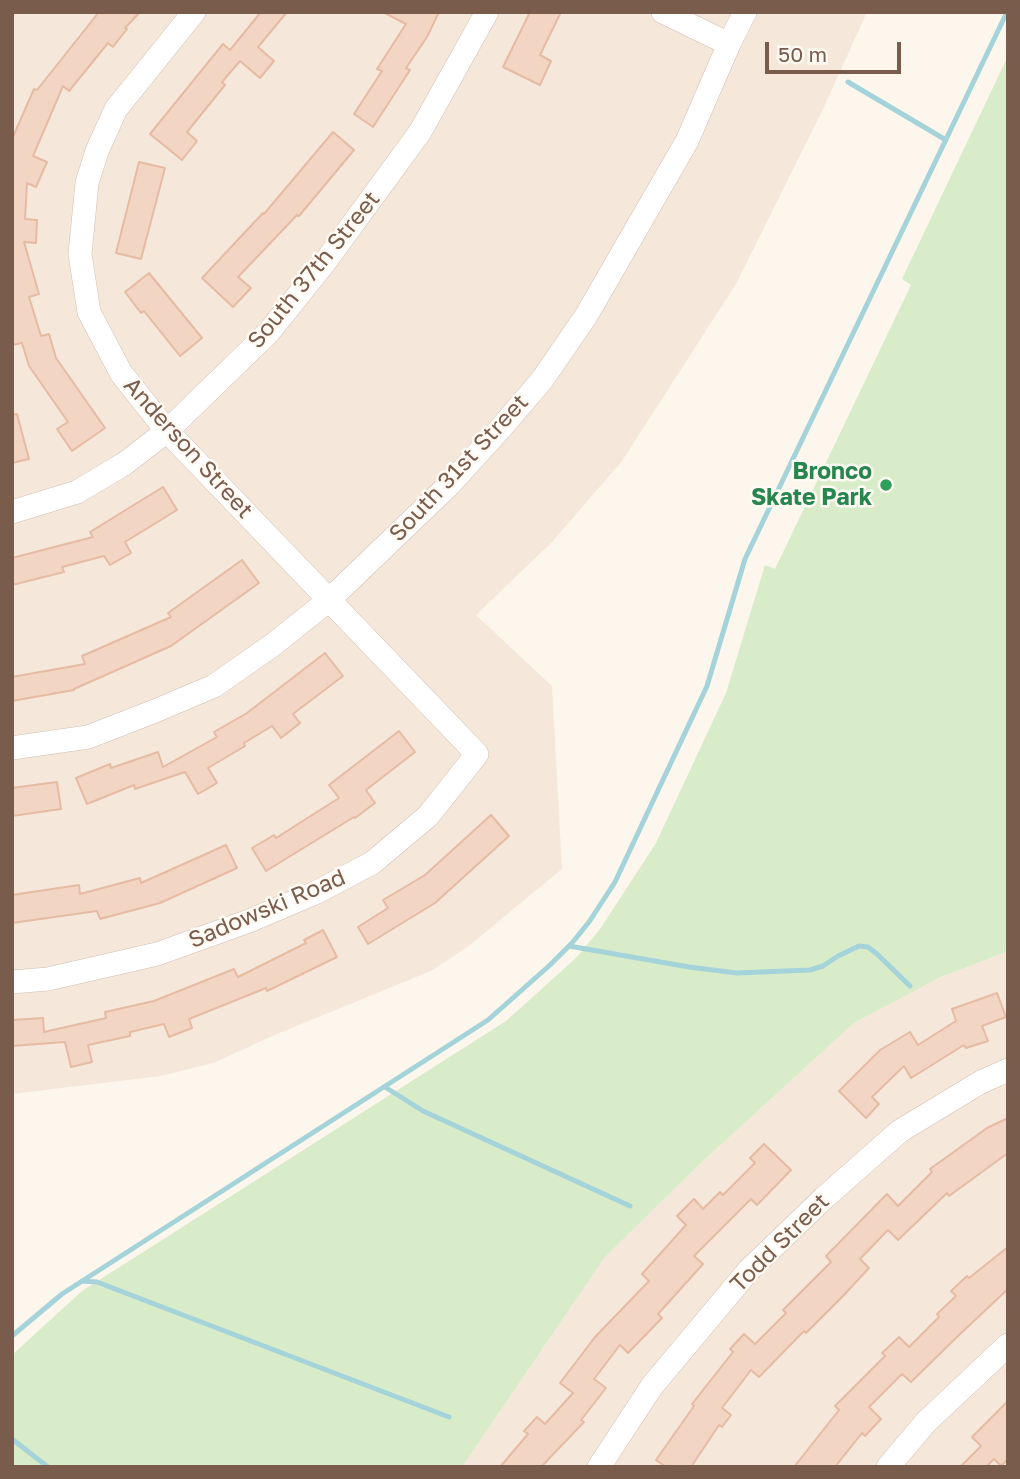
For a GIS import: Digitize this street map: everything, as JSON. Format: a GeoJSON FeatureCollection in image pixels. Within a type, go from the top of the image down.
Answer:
{"type":"FeatureCollection","features":[{"type":"Feature","properties":{"kind":"street","name":"Anderson Street"},"geometry":{"type":"LineString","coordinates":[[194,12],[117,109],[97,151],[87,183],[80,254],[89,312],[121,373],[167,431],[477,754]]}},
{"type":"Feature","properties":{"kind":"street","name":"South 37th Street"},"geometry":{"type":"LineString","coordinates":[[12,512],[77,492],[124,464],[167,431],[268,333],[325,262],[420,132],[487,12]]}},
{"type":"Feature","properties":{"kind":"street"},"geometry":{"type":"LineString","coordinates":[[663,12],[729,44]]}},
{"type":"Feature","properties":{"kind":"street","name":"South 31st Street"},"geometry":{"type":"LineString","coordinates":[[12,748],[88,737],[214,685],[274,644],[329,600],[449,485],[542,380],[586,316],[687,141],[745,12]]}},
{"type":"Feature","properties":{"kind":"street","name":"Sadowski Road"},"geometry":{"type":"LineString","coordinates":[[12,982],[48,979],[157,954],[315,893],[372,863],[428,816],[477,754]]}},
{"type":"Feature","properties":{"kind":"street","name":"Todd Street"},"geometry":{"type":"LineString","coordinates":[[605,1465],[652,1386],[749,1270],[824,1198],[900,1131],[981,1082],[1008,1070]]}},
{"type":"Feature","properties":{"kind":"street"},"geometry":{"type":"LineString","coordinates":[[888,1467],[926,1422],[1008,1345]]}},
{"type":"Feature","properties":{"kind":"shaded area"},"geometry":{"type":"Polygon","coordinates":[[[12,12],[867,12],[823,109],[736,284],[622,461],[552,542],[476,615],[552,686],[562,869],[470,945],[431,971],[272,1036],[216,1062],[161,1076],[12,1094],[12,12]]]}},
{"type":"Feature","properties":{"kind":"shaded area"},"geometry":{"type":"Polygon","coordinates":[[[1008,951],[1008,1467],[462,1467],[605,1257],[702,1162],[854,1023],[939,978],[1008,951]]]}},
{"type":"Feature","properties":{"kind":"green space"},"geometry":{"type":"Polygon","coordinates":[[[1008,56],[1008,951],[939,978],[854,1023],[702,1162],[605,1257],[462,1467],[12,1467],[12,1355],[82,1291],[506,1021],[576,958],[600,929],[656,843],[726,693],[765,565],[775,569],[911,285],[902,279],[1008,56]]]}},
{"type":"Feature","properties":{"kind":"building"},"geometry":{"type":"Polygon","coordinates":[[[99,12],[140,12],[125,28],[127,29],[113,47],[108,43],[69,91],[63,86],[33,156],[47,162],[36,187],[27,183],[25,219],[37,220],[36,243],[24,242],[39,294],[29,297],[41,336],[49,334],[56,358],[105,428],[72,451],[57,429],[68,422],[29,366],[22,343],[12,345],[12,139],[34,89],[37,90],[99,12]]]}},
{"type":"Feature","properties":{"kind":"building"},"geometry":{"type":"Polygon","coordinates":[[[261,12],[287,12],[258,47],[274,61],[260,78],[240,61],[222,82],[225,85],[187,132],[197,141],[182,160],[150,134],[223,44],[230,50],[261,12]]]}},
{"type":"Feature","properties":{"kind":"building"},"geometry":{"type":"Polygon","coordinates":[[[383,12],[439,12],[427,37],[406,68],[410,70],[373,127],[354,114],[382,71],[377,69],[406,24],[383,12]]]}},
{"type":"Feature","properties":{"kind":"building"},"geometry":{"type":"Polygon","coordinates":[[[530,12],[561,12],[540,55],[551,61],[540,85],[503,67],[530,12]]]}},
{"type":"Feature","properties":{"kind":"building"},"geometry":{"type":"Polygon","coordinates":[[[333,132],[354,150],[299,216],[297,215],[238,277],[251,288],[233,307],[202,278],[264,214],[333,132]]]}},
{"type":"Feature","properties":{"kind":"building"},"geometry":{"type":"Polygon","coordinates":[[[139,162],[165,168],[141,259],[116,253],[139,162]]]}},
{"type":"Feature","properties":{"kind":"building"},"geometry":{"type":"Polygon","coordinates":[[[149,273],[202,338],[180,356],[125,292],[149,273]]]}},
{"type":"Feature","properties":{"kind":"building"},"geometry":{"type":"Polygon","coordinates":[[[17,414],[29,459],[12,463],[12,415],[17,414]]]}},
{"type":"Feature","properties":{"kind":"building"},"geometry":{"type":"Polygon","coordinates":[[[163,487],[177,510],[125,542],[131,553],[110,565],[104,556],[62,567],[64,572],[12,585],[12,558],[93,537],[90,532],[163,487]]]}},
{"type":"Feature","properties":{"kind":"building"},"geometry":{"type":"Polygon","coordinates":[[[242,560],[259,583],[171,646],[74,690],[12,701],[12,677],[85,664],[82,656],[171,617],[168,613],[242,560]]]}},
{"type":"Feature","properties":{"kind":"building"},"geometry":{"type":"Polygon","coordinates":[[[325,653],[343,676],[293,714],[300,723],[281,738],[272,726],[208,768],[217,783],[198,794],[185,772],[135,789],[134,785],[87,804],[76,778],[110,764],[111,768],[158,752],[163,767],[217,737],[214,732],[247,713],[325,653]]]}},
{"type":"Feature","properties":{"kind":"building"},"geometry":{"type":"Polygon","coordinates":[[[399,731],[415,752],[366,790],[375,803],[355,818],[266,871],[252,848],[274,835],[276,838],[339,798],[329,785],[399,731]]]}},
{"type":"Feature","properties":{"kind":"building"},"geometry":{"type":"Polygon","coordinates":[[[57,782],[61,809],[12,816],[12,788],[57,782]]]}},
{"type":"Feature","properties":{"kind":"building"},"geometry":{"type":"Polygon","coordinates":[[[491,815],[509,836],[435,903],[368,944],[358,927],[388,908],[383,900],[425,875],[491,815]]]}},
{"type":"Feature","properties":{"kind":"building"},"geometry":{"type":"Polygon","coordinates":[[[226,845],[237,868],[160,903],[100,919],[97,911],[12,923],[12,895],[79,885],[80,894],[140,878],[141,883],[226,845]]]}},
{"type":"Feature","properties":{"kind":"building"},"geometry":{"type":"Polygon","coordinates":[[[323,930],[337,957],[267,991],[266,988],[189,1019],[192,1028],[169,1037],[164,1024],[130,1032],[130,1036],[88,1045],[92,1062],[71,1067],[65,1042],[12,1046],[12,1020],[43,1018],[44,1032],[106,1018],[105,1012],[154,1001],[234,969],[238,977],[306,943],[304,940],[323,930]]]}},
{"type":"Feature","properties":{"kind":"building"},"geometry":{"type":"Polygon","coordinates":[[[997,993],[1006,1017],[982,1026],[988,1041],[966,1048],[964,1045],[911,1078],[904,1066],[872,1097],[879,1104],[866,1118],[839,1091],[880,1050],[910,1032],[918,1045],[956,1021],[952,1009],[997,993]]]}},
{"type":"Feature","properties":{"kind":"building"},"geometry":{"type":"Polygon","coordinates":[[[1008,1118],[1008,1153],[949,1196],[947,1193],[898,1240],[888,1230],[860,1259],[869,1268],[842,1297],[759,1377],[751,1370],[722,1408],[731,1415],[722,1427],[719,1425],[691,1467],[666,1467],[656,1460],[694,1406],[692,1404],[733,1352],[730,1349],[744,1334],[755,1344],[786,1313],[783,1310],[831,1262],[826,1256],[887,1194],[898,1206],[932,1172],[930,1169],[987,1128],[1008,1118]]]}},
{"type":"Feature","properties":{"kind":"building"},"geometry":{"type":"Polygon","coordinates":[[[764,1144],[791,1170],[757,1205],[751,1199],[694,1256],[703,1264],[658,1314],[662,1318],[628,1353],[620,1345],[594,1379],[606,1388],[581,1420],[584,1422],[541,1467],[500,1467],[528,1434],[524,1431],[537,1417],[545,1424],[573,1393],[560,1383],[595,1337],[649,1281],[642,1274],[686,1225],[677,1216],[694,1199],[703,1209],[720,1192],[723,1195],[755,1163],[750,1158],[764,1144]]]}},
{"type":"Feature","properties":{"kind":"building"},"geometry":{"type":"Polygon","coordinates":[[[1008,1247],[1008,1289],[911,1382],[902,1374],[869,1407],[881,1419],[865,1436],[862,1433],[835,1467],[794,1467],[839,1410],[835,1406],[885,1356],[882,1353],[899,1337],[909,1347],[956,1296],[951,1291],[1008,1247]]]}},
{"type":"Feature","properties":{"kind":"building"},"geometry":{"type":"Polygon","coordinates":[[[1008,1401],[1008,1459],[1001,1466],[994,1459],[986,1467],[960,1467],[981,1446],[972,1437],[1008,1401]]]}},
{"type":"Feature","properties":{"kind":"waterway"},"geometry":{"type":"LineString","coordinates":[[12,1336],[62,1294],[488,1020],[550,965],[589,922],[615,882],[707,686],[745,559],[1007,12]]}},
{"type":"Feature","properties":{"kind":"waterway"},"geometry":{"type":"LineString","coordinates":[[848,82],[946,140]]}},
{"type":"Feature","properties":{"kind":"waterway"},"geometry":{"type":"LineString","coordinates":[[569,946],[737,973],[810,970],[823,966],[859,946],[868,947],[910,986]]}},
{"type":"Feature","properties":{"kind":"waterway"},"geometry":{"type":"LineString","coordinates":[[385,1087],[423,1111],[630,1206]]}},
{"type":"Feature","properties":{"kind":"waterway"},"geometry":{"type":"LineString","coordinates":[[82,1281],[97,1282],[449,1417]]}},
{"type":"Feature","properties":{"kind":"waterway"},"geometry":{"type":"LineString","coordinates":[[12,1439],[48,1467]]}},
{"type":"Feature","properties":{"kind":"place","name":"Bronco Skate Park"},"geometry":{"type":"Point","coordinates":[886,485]}}]}
